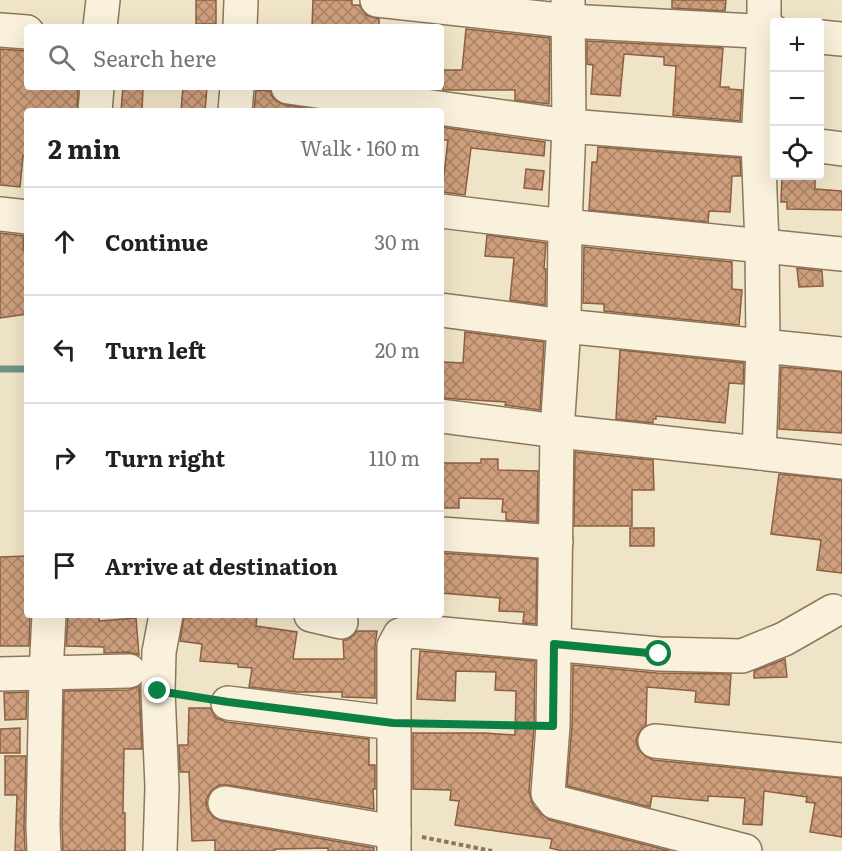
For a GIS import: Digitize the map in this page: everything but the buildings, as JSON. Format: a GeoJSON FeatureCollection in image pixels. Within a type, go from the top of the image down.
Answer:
{"type":"FeatureCollection","features":[{"type":"Feature","properties":{"kind":"street"},"geometry":{"type":"LineString","coordinates":[[100,24],[103,0]]}},
{"type":"Feature","properties":{"kind":"street"},"geometry":{"type":"LineString","coordinates":[[240,24],[241,0]]}},
{"type":"Feature","properties":{"kind":"street"},"geometry":{"type":"LineString","coordinates":[[377,0],[768,21],[759,453]]}},
{"type":"Feature","properties":{"kind":"street"},"geometry":{"type":"LineString","coordinates":[[568,10],[569,126],[564,327],[557,431],[553,726],[548,793],[555,802],[745,851]]}},
{"type":"Feature","properties":{"kind":"street"},"geometry":{"type":"LineString","coordinates":[[0,30],[24,32]]}},
{"type":"Feature","properties":{"kind":"street"},"geometry":{"type":"LineString","coordinates":[[824,37],[842,39]]}},
{"type":"Feature","properties":{"kind":"street"},"geometry":{"type":"LineString","coordinates":[[95,108],[97,90]]}},
{"type":"Feature","properties":{"kind":"street"},"geometry":{"type":"LineString","coordinates":[[235,108],[237,90]]}},
{"type":"Feature","properties":{"kind":"street"},"geometry":{"type":"LineString","coordinates":[[310,90],[439,108]]}},
{"type":"Feature","properties":{"kind":"street"},"geometry":{"type":"LineString","coordinates":[[444,109],[569,126],[766,141]]}},
{"type":"Feature","properties":{"kind":"street"},"geometry":{"type":"LineString","coordinates":[[824,146],[842,148]]}},
{"type":"Feature","properties":{"kind":"street"},"geometry":{"type":"LineString","coordinates":[[444,211],[842,254]]}},
{"type":"Feature","properties":{"kind":"street"},"geometry":{"type":"LineString","coordinates":[[0,214],[24,217]]}},
{"type":"Feature","properties":{"kind":"street"},"geometry":{"type":"LineString","coordinates":[[444,310],[564,327],[842,354]]}},
{"type":"Feature","properties":{"kind":"street"},"geometry":{"type":"LineString","coordinates":[[444,416],[842,462]]}},
{"type":"Feature","properties":{"kind":"street"},"geometry":{"type":"LineString","coordinates":[[444,534],[555,542]]}},
{"type":"Feature","properties":{"kind":"street"},"geometry":{"type":"LineString","coordinates":[[225,803],[394,841],[394,646],[400,635],[411,631],[659,654],[742,656],[784,639],[833,611]]}},
{"type":"Feature","properties":{"kind":"street"},"geometry":{"type":"LineString","coordinates":[[44,851],[49,618]]}},
{"type":"Feature","properties":{"kind":"street"},"geometry":{"type":"LineString","coordinates":[[160,851],[162,787],[158,691],[159,652],[165,618]]}},
{"type":"Feature","properties":{"kind":"street"},"geometry":{"type":"LineString","coordinates":[[0,674],[129,671]]}},
{"type":"Feature","properties":{"kind":"street"},"geometry":{"type":"LineString","coordinates":[[228,702],[393,723]]}},
{"type":"Feature","properties":{"kind":"street"},"geometry":{"type":"LineString","coordinates":[[655,741],[842,760]]}},
{"type":"Feature","properties":{"kind":"path"},"geometry":{"type":"LineString","coordinates":[[158,691],[228,702]]}},
{"type":"Feature","properties":{"kind":"path"},"geometry":{"type":"LineString","coordinates":[[393,723],[553,726]]}},
{"type":"Feature","properties":{"kind":"path"},"geometry":{"type":"LineString","coordinates":[[394,841],[492,851]]}},
{"type":"Feature","properties":{"kind":"waterway"},"geometry":{"type":"LineString","coordinates":[[0,369],[24,369]]}},
{"type":"Feature","properties":{"kind":"route"},"geometry":{"type":"LineString","coordinates":[[158,691],[393,723],[553,726],[554,644],[659,654]]}}]}
